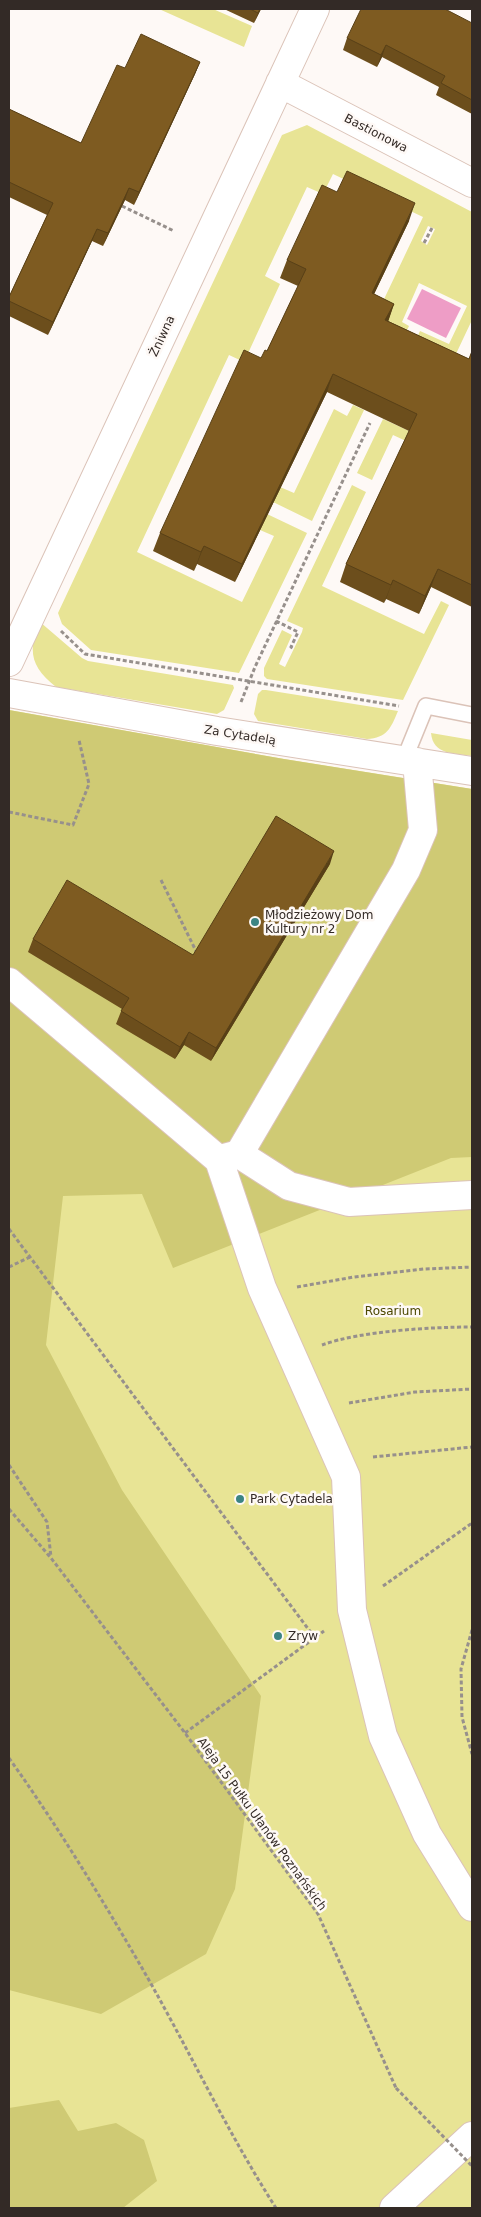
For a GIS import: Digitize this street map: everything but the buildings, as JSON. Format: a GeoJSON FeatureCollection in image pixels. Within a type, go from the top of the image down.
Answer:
{"type":"FeatureCollection","features":[{"type":"Feature","properties":{"kind":"street","name":"Żniwna"},"geometry":{"type":"LineString","coordinates":[[9,662],[315,9]]}},
{"type":"Feature","properties":{"kind":"street","name":"Bastionowa"},"geometry":{"type":"LineString","coordinates":[[280,83],[472,183]]}},
{"type":"Feature","properties":{"kind":"street","name":"Za Cytadelą"},"geometry":{"type":"LineString","coordinates":[[9,693],[231,733],[472,771]]}},
{"type":"Feature","properties":{"kind":"street"},"geometry":{"type":"LineString","coordinates":[[411,761],[423,830],[406,870],[229,1157],[266,1298],[346,1477],[352,1610],[383,1736],[427,1834],[472,1908]]}},
{"type":"Feature","properties":{"kind":"street"},"geometry":{"type":"LineString","coordinates":[[9,982],[229,1157],[289,1186],[350,1202],[472,1195]]}},
{"type":"Feature","properties":{"kind":"street"},"geometry":{"type":"LineString","coordinates":[[394,2208],[472,2136]]}},
{"type":"Feature","properties":{"kind":"lane"},"geometry":{"type":"LineString","coordinates":[[411,761],[420,720],[426,706],[472,715]]}},
{"type":"Feature","properties":{"kind":"path"},"geometry":{"type":"LineString","coordinates":[[122,206],[178,233]]}},
{"type":"Feature","properties":{"kind":"path"},"geometry":{"type":"LineString","coordinates":[[424,243],[432,228]]}},
{"type":"Feature","properties":{"kind":"path"},"geometry":{"type":"LineString","coordinates":[[231,733],[249,681],[370,424]]}},
{"type":"Feature","properties":{"kind":"path"},"geometry":{"type":"LineString","coordinates":[[276,621],[298,632],[291,647],[294,649]]}},
{"type":"Feature","properties":{"kind":"path"},"geometry":{"type":"LineString","coordinates":[[57,628],[85,654],[400,706],[420,720]]}},
{"type":"Feature","properties":{"kind":"path"},"geometry":{"type":"LineString","coordinates":[[9,812],[73,825],[90,784],[71,705]]}},
{"type":"Feature","properties":{"kind":"path"},"geometry":{"type":"LineString","coordinates":[[161,880],[197,953]]}},
{"type":"Feature","properties":{"kind":"path"},"geometry":{"type":"LineString","coordinates":[[9,1229],[315,1638]]}},
{"type":"Feature","properties":{"kind":"path"},"geometry":{"type":"LineString","coordinates":[[9,1267],[30,1257]]}},
{"type":"Feature","properties":{"kind":"path"},"geometry":{"type":"LineString","coordinates":[[266,1298],[302,1285],[354,1276],[424,1269],[472,1267]]}},
{"type":"Feature","properties":{"kind":"path"},"geometry":{"type":"LineString","coordinates":[[292,1356],[327,1343],[368,1335],[448,1327],[472,1327]]}},
{"type":"Feature","properties":{"kind":"path"},"geometry":{"type":"LineString","coordinates":[[316,1410],[414,1392],[472,1389]]}},
{"type":"Feature","properties":{"kind":"path"},"geometry":{"type":"LineString","coordinates":[[340,1464],[380,1455],[472,1447]]}},
{"type":"Feature","properties":{"kind":"path"},"geometry":{"type":"LineString","coordinates":[[9,1465],[47,1522],[51,1558]]}},
{"type":"Feature","properties":{"kind":"path","name":"Aleja 15 Pułku Ułanów Poznańskich"},"geometry":{"type":"LineString","coordinates":[[9,1508],[51,1558],[185,1732],[318,1914],[396,2088],[472,2166]]}},
{"type":"Feature","properties":{"kind":"path"},"geometry":{"type":"LineString","coordinates":[[472,1630],[461,1669],[462,1717],[472,1754]]}},
{"type":"Feature","properties":{"kind":"path"},"geometry":{"type":"LineString","coordinates":[[185,1732],[298,1651]]}},
{"type":"Feature","properties":{"kind":"path"},"geometry":{"type":"LineString","coordinates":[[9,1758],[36,1796],[136,1957],[244,2159],[276,2208]]}},
{"type":"Feature","properties":{"kind":"green space"},"geometry":{"type":"Polygon","coordinates":[[[159,9],[213,9],[252,26],[244,47],[159,9]]]}},
{"type":"Feature","properties":{"kind":"green space"},"geometry":{"type":"Polygon","coordinates":[[[307,125],[472,212],[472,320],[455,356],[410,352],[420,331],[449,344],[467,306],[419,283],[402,322],[409,326],[399,347],[376,316],[423,217],[333,174],[323,194],[307,187],[265,276],[280,284],[244,362],[229,355],[137,552],[242,602],[274,536],[260,530],[267,514],[307,533],[239,673],[91,650],[62,624],[58,613],[282,135],[307,125]],[[428,226],[421,241],[427,245],[435,229],[428,226]]]}},
{"type":"Feature","properties":{"kind":"green space"},"geometry":{"type":"Polygon","coordinates":[[[353,405],[364,410],[312,521],[273,502],[280,487],[294,493],[334,409],[347,416],[353,405]]]}},
{"type":"Feature","properties":{"kind":"green space"},"geometry":{"type":"Polygon","coordinates":[[[383,419],[418,435],[406,441],[393,435],[372,480],[357,473],[383,419]]]}},
{"type":"Feature","properties":{"kind":"green space"},"geometry":{"type":"Polygon","coordinates":[[[352,485],[366,492],[322,586],[424,634],[441,601],[449,605],[403,700],[267,679],[264,676],[264,668],[282,630],[292,635],[279,664],[285,667],[302,632],[303,628],[287,621],[352,485]]]}},
{"type":"Feature","properties":{"kind":"green space"},"geometry":{"type":"Polygon","coordinates":[[[40,622],[88,661],[233,685],[234,688],[224,710],[217,714],[56,687],[41,672],[34,658],[34,642],[40,622]]]}},
{"type":"Feature","properties":{"kind":"green space"},"geometry":{"type":"Polygon","coordinates":[[[262,690],[398,711],[384,734],[367,739],[258,721],[254,714],[258,694],[262,690]]]}},
{"type":"Feature","properties":{"kind":"green space","name":"Park Cytadela"},"geometry":{"type":"Polygon","coordinates":[[[9,710],[284,759],[472,789],[472,2208],[9,2208],[9,710]]]}},
{"type":"Feature","properties":{"kind":"green space"},"geometry":{"type":"Polygon","coordinates":[[[431,733],[472,740],[472,756],[446,752],[440,749],[433,740],[431,733]]]}},
{"type":"Feature","properties":{"kind":"shaded area"},"geometry":{"type":"Polygon","coordinates":[[[422,289],[461,308],[446,338],[407,319],[422,289]]]}},
{"type":"Feature","properties":{"kind":"shaded area"},"geometry":{"type":"Polygon","coordinates":[[[9,710],[284,759],[472,789],[472,1157],[451,1158],[173,1268],[142,1194],[63,1196],[46,1345],[122,1490],[261,1696],[235,1889],[206,1954],[101,2014],[9,1990],[9,710]]]}},
{"type":"Feature","properties":{"kind":"shaded area"},"geometry":{"type":"Polygon","coordinates":[[[59,2100],[78,2131],[116,2123],[144,2140],[157,2181],[123,2208],[9,2208],[9,2108],[59,2100]]]}},
{"type":"Feature","properties":{"kind":"place","name":"Młodzieżowy Dom Kultury nr 2"},"geometry":{"type":"Point","coordinates":[255,922]}},
{"type":"Feature","properties":{"kind":"place","name":"Park Cytadela"},"geometry":{"type":"Point","coordinates":[240,1499]}},
{"type":"Feature","properties":{"kind":"place","name":"Zryw"},"geometry":{"type":"Point","coordinates":[278,1636]}},
{"type":"Feature","properties":{"kind":"park label","name":"Rosarium"},"geometry":{"type":"Point","coordinates":[393,1311]}}]}
